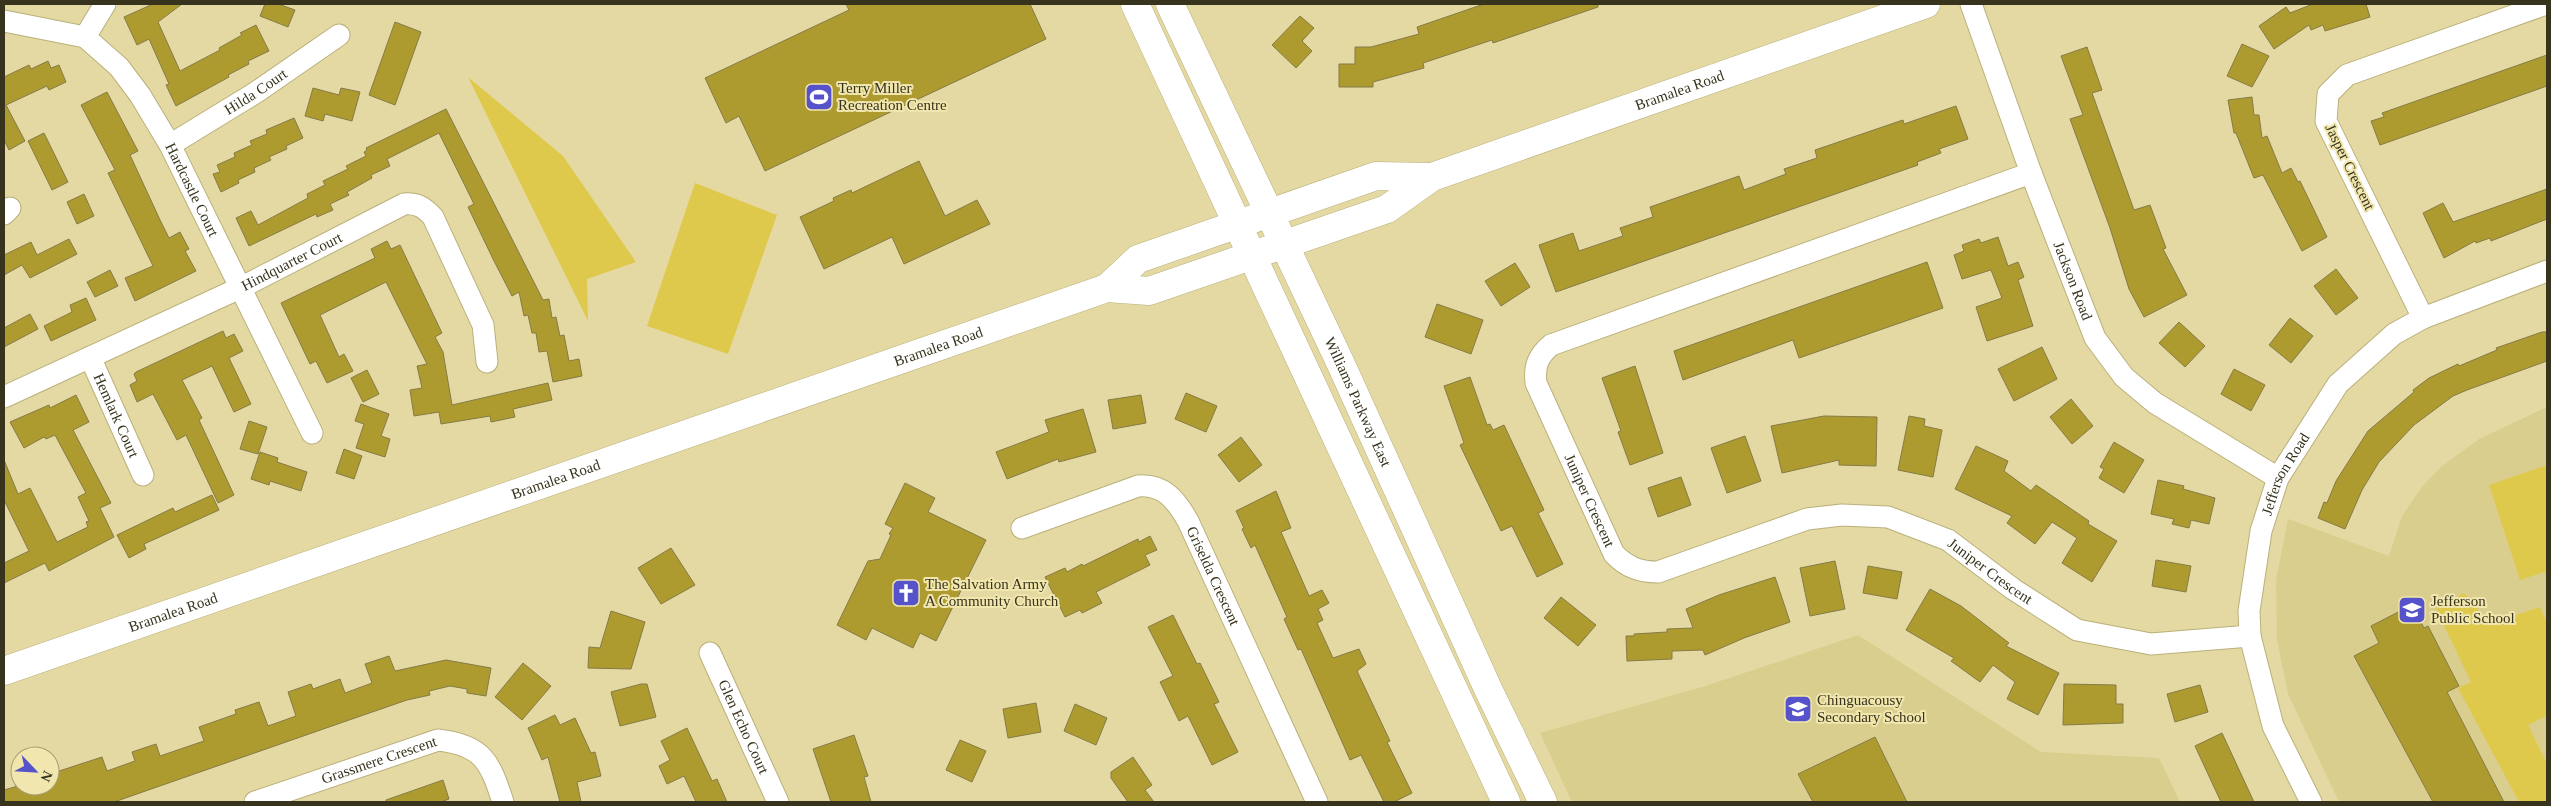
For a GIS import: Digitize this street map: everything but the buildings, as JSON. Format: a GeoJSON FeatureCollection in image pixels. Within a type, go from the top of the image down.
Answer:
{"type":"FeatureCollection","features":[{"type":"Feature","properties":{"kind":"main road"},"geometry":{"type":"LineString","coordinates":[[1134,4],[1506,802]]}},
{"type":"Feature","properties":{"kind":"main road","name":"Williams Parkway East"},"geometry":{"type":"LineString","coordinates":[[1170,4],[1285,245],[1543,802]]}},
{"type":"Feature","properties":{"kind":"main road","name":"Bramalea Road"},"geometry":{"type":"LineString","coordinates":[[4,671],[1107,288],[1149,291],[1285,245],[1387,209],[1432,177],[1926,4]]}},
{"type":"Feature","properties":{"kind":"main road","name":"Bramalea Road"},"geometry":{"type":"LineString","coordinates":[[1107,288],[1138,259],[1376,176],[1432,177]]}},
{"type":"Feature","properties":{"kind":"street"},"geometry":{"type":"LineString","coordinates":[[84,37],[105,4]]}},
{"type":"Feature","properties":{"kind":"street","name":"Jackson Road"},"geometry":{"type":"LineString","coordinates":[[1971,4],[2031,173],[2095,338],[2124,377],[2155,403],[2278,478]]}},
{"type":"Feature","properties":{"kind":"street","name":"Jasper Crescent"},"geometry":{"type":"LineString","coordinates":[[2423,318],[2326,121],[2328,94],[2347,74],[2546,4]]}},
{"type":"Feature","properties":{"kind":"street","name":"Hardcastle Court"},"geometry":{"type":"LineString","coordinates":[[4,21],[84,37],[119,67],[140,95],[170,145],[242,287],[312,433]]}},
{"type":"Feature","properties":{"kind":"street","name":"Hilda Court"},"geometry":{"type":"LineString","coordinates":[[170,145],[255,93],[339,35]]}},
{"type":"Feature","properties":{"kind":"street","name":"Juniper Crescent"},"geometry":{"type":"LineString","coordinates":[[2031,173],[1552,345],[1542,353],[1534,369],[1536,383],[1614,554],[1631,568],[1643,572],[1658,572],[1807,519],[1842,515],[1888,516],[1948,540],[2013,589],[2077,630],[2151,644],[2250,636]]}},
{"type":"Feature","properties":{"kind":"street","name":"Hindquarter Court"},"geometry":{"type":"LineString","coordinates":[[4,397],[242,287],[404,204],[414,203],[424,208],[433,217],[484,325],[487,362]]}},
{"type":"Feature","properties":{"kind":"street","name":"Jefferson Road"},"geometry":{"type":"LineString","coordinates":[[2311,802],[2273,726],[2250,636],[2249,611],[2261,531],[2278,478],[2338,384],[2394,334],[2423,318],[2547,271]]}},
{"type":"Feature","properties":{"kind":"street","name":"Hemlark Court"},"geometry":{"type":"LineString","coordinates":[[90,357],[143,475]]}},
{"type":"Feature","properties":{"kind":"street","name":"Griselda Crescent"},"geometry":{"type":"LineString","coordinates":[[1022,528],[1138,486],[1160,488],[1176,501],[1188,521],[1317,802]]}},
{"type":"Feature","properties":{"kind":"street","name":"Glen Echo Court"},"geometry":{"type":"LineString","coordinates":[[710,653],[778,802]]}},
{"type":"Feature","properties":{"kind":"street","name":"Grassmere Crescent"},"geometry":{"type":"LineString","coordinates":[[255,802],[438,740],[459,742],[482,754],[494,775],[503,802]]}},
{"type":"Feature","properties":{"kind":"shaded area"},"geometry":{"type":"Polygon","coordinates":[[[468,77],[563,156],[636,262],[587,279],[588,321],[468,77]]]}},
{"type":"Feature","properties":{"kind":"shaded area"},"geometry":{"type":"Polygon","coordinates":[[[695,183],[777,215],[728,354],[647,326],[695,183]]]}},
{"type":"Feature","properties":{"kind":"shaded area","name":"Jefferson Public School"},"geometry":{"type":"Polygon","coordinates":[[[2547,407],[2547,802],[2339,802],[2288,694],[2277,640],[2276,580],[2288,519],[2389,556],[2402,516],[2421,488],[2441,467],[2479,439],[2547,407]]]}},
{"type":"Feature","properties":{"kind":"shaded area"},"geometry":{"type":"Polygon","coordinates":[[[2547,465],[2547,571],[2520,580],[2489,485],[2547,465]]]}},
{"type":"Feature","properties":{"kind":"shaded area"},"geometry":{"type":"Polygon","coordinates":[[[2464,593],[2490,624],[2540,607],[2547,623],[2547,716],[2528,725],[2547,764],[2547,802],[2519,802],[2458,688],[2471,682],[2436,609],[2464,593]]]}},
{"type":"Feature","properties":{"kind":"shaded area","name":"Chinguacousy Secondary School"},"geometry":{"type":"Polygon","coordinates":[[[1858,635],[2041,752],[2159,758],[2180,802],[1572,802],[1540,733],[1705,686],[1858,635]]]}},
{"type":"Feature","properties":{"kind":"place","name":"Terry Miller Recreation Centre"},"geometry":{"type":"Point","coordinates":[819,97]}},
{"type":"Feature","properties":{"kind":"place","name":"The Salvation Army A Community Church"},"geometry":{"type":"Point","coordinates":[906,593]}},
{"type":"Feature","properties":{"kind":"place","name":"Jefferson Public School"},"geometry":{"type":"Point","coordinates":[2412,610]}},
{"type":"Feature","properties":{"kind":"place","name":"Chinguacousy Secondary School"},"geometry":{"type":"Point","coordinates":[1798,709]}}]}
